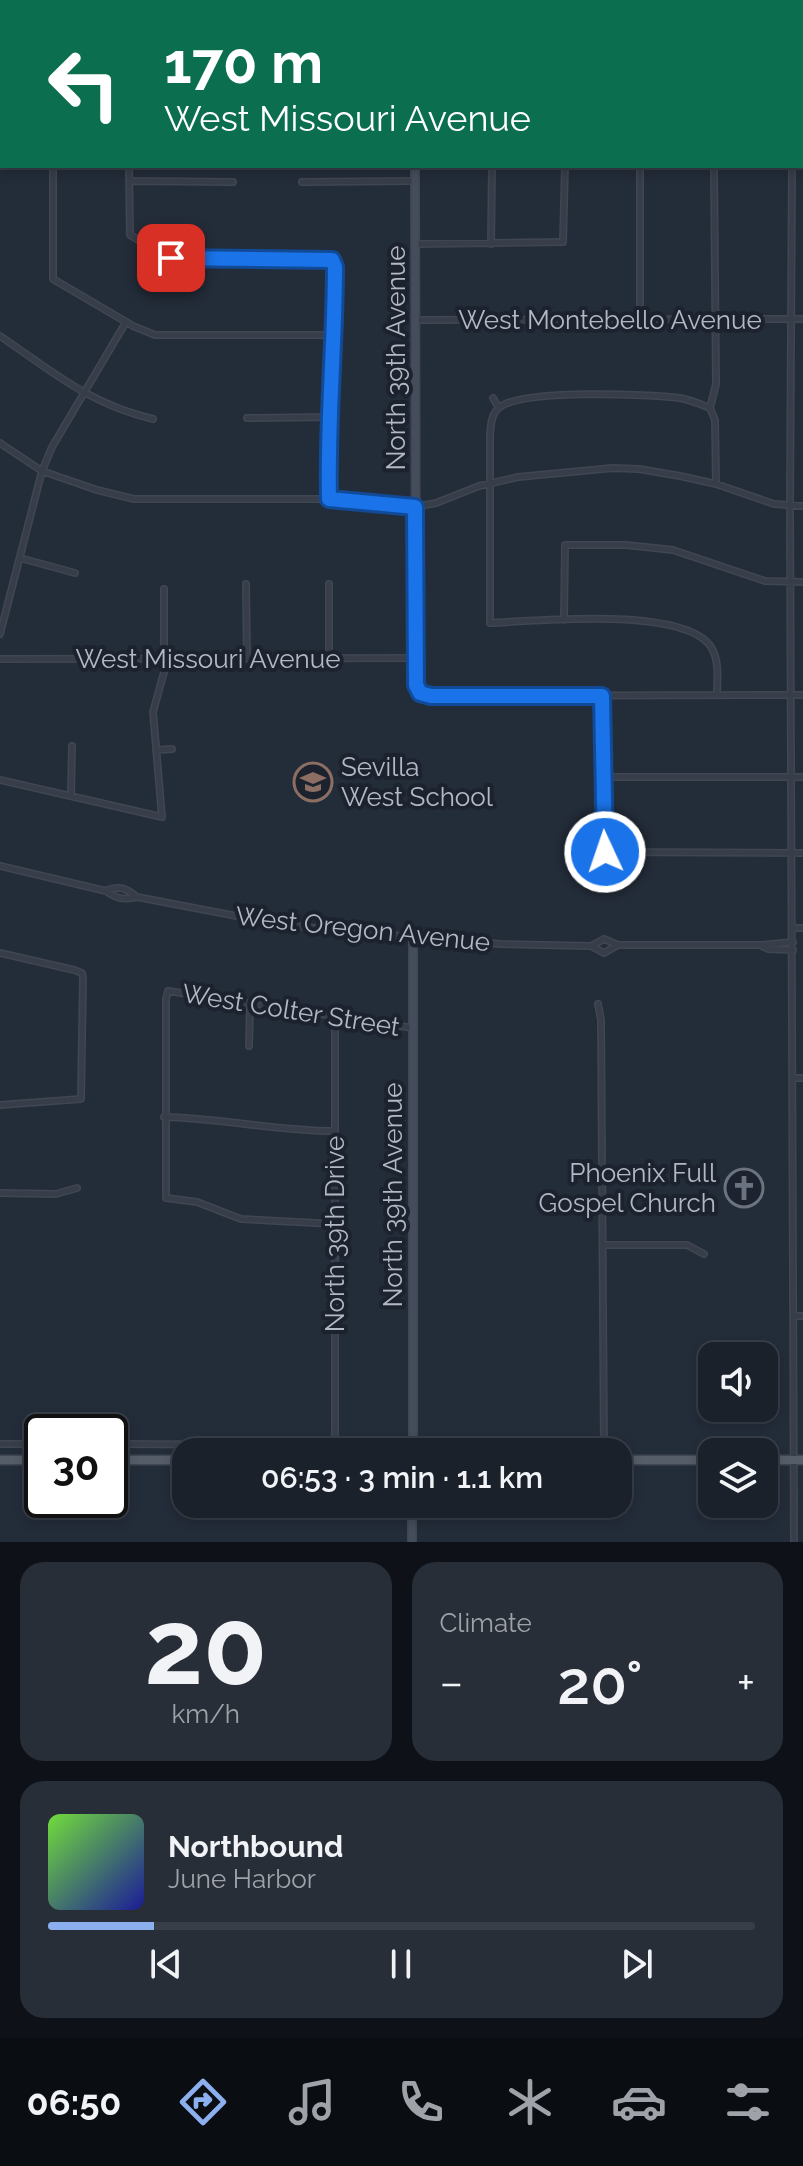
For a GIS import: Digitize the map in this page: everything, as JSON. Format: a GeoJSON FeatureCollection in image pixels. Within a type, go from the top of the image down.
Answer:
{"type":"FeatureCollection","features":[{"type":"Feature","properties":{"kind":"main road"},"geometry":{"type":"LineString","coordinates":[[0,1460],[24,1460]]}},
{"type":"Feature","properties":{"kind":"main road"},"geometry":{"type":"LineString","coordinates":[[128,1460],[172,1460]]}},
{"type":"Feature","properties":{"kind":"main road"},"geometry":{"type":"LineString","coordinates":[[632,1460],[698,1460]]}},
{"type":"Feature","properties":{"kind":"main road"},"geometry":{"type":"LineString","coordinates":[[778,1460],[799,1460]]}},
{"type":"Feature","properties":{"kind":"street"},"geometry":{"type":"LineString","coordinates":[[53,168],[53,279],[145,332],[166,335],[335,335]]}},
{"type":"Feature","properties":{"kind":"street"},"geometry":{"type":"LineString","coordinates":[[129,168],[130,235],[162,254],[181,259],[332,260],[335,267],[335,335],[330,375],[329,499]]}},
{"type":"Feature","properties":{"kind":"street","name":"North 39th Avenue"},"geometry":{"type":"LineString","coordinates":[[415,168],[416,685],[420,693]]}},
{"type":"Feature","properties":{"kind":"street"},"geometry":{"type":"LineString","coordinates":[[491,244],[492,168]]}},
{"type":"Feature","properties":{"kind":"street"},"geometry":{"type":"LineString","coordinates":[[416,244],[563,242],[565,168]]}},
{"type":"Feature","properties":{"kind":"street"},"geometry":{"type":"LineString","coordinates":[[640,168],[640,320]]}},
{"type":"Feature","properties":{"kind":"street"},"geometry":{"type":"LineString","coordinates":[[714,168],[716,384],[710,408],[715,420],[716,484]]}},
{"type":"Feature","properties":{"kind":"street"},"geometry":{"type":"LineString","coordinates":[[792,168],[790,507],[796,1002],[793,1078],[797,1159],[794,1316],[799,1460],[794,1542]]}},
{"type":"Feature","properties":{"kind":"street"},"geometry":{"type":"LineString","coordinates":[[129,181],[233,182]]}},
{"type":"Feature","properties":{"kind":"street"},"geometry":{"type":"LineString","coordinates":[[302,182],[415,181]]}},
{"type":"Feature","properties":{"kind":"street","name":"West Montebello Avenue"},"geometry":{"type":"LineString","coordinates":[[416,320],[803,319]]}},
{"type":"Feature","properties":{"kind":"street"},"geometry":{"type":"LineString","coordinates":[[0,634],[42,471],[126,322]]}},
{"type":"Feature","properties":{"kind":"street"},"geometry":{"type":"LineString","coordinates":[[0,336],[44,369],[85,393],[120,411],[153,419]]}},
{"type":"Feature","properties":{"kind":"street"},"geometry":{"type":"LineString","coordinates":[[710,408],[683,398],[607,394],[517,400],[499,408],[491,421],[490,623],[621,618],[694,634],[714,645],[717,695]]}},
{"type":"Feature","properties":{"kind":"street"},"geometry":{"type":"LineString","coordinates":[[493,398],[499,408]]}},
{"type":"Feature","properties":{"kind":"street"},"geometry":{"type":"LineString","coordinates":[[247,418],[329,417]]}},
{"type":"Feature","properties":{"kind":"street"},"geometry":{"type":"LineString","coordinates":[[0,443],[42,471],[134,499],[329,499],[415,507],[436,503],[490,483],[546,473],[613,468],[639,469],[716,484],[774,504],[803,506]]}},
{"type":"Feature","properties":{"kind":"street"},"geometry":{"type":"LineString","coordinates":[[564,620],[565,545],[626,545],[673,550],[765,581],[803,582]]}},
{"type":"Feature","properties":{"kind":"street"},"geometry":{"type":"LineString","coordinates":[[20,558],[75,573]]}},
{"type":"Feature","properties":{"kind":"street"},"geometry":{"type":"LineString","coordinates":[[246,584],[247,659]]}},
{"type":"Feature","properties":{"kind":"street"},"geometry":{"type":"LineString","coordinates":[[329,584],[329,659]]}},
{"type":"Feature","properties":{"kind":"street"},"geometry":{"type":"LineString","coordinates":[[0,780],[162,817],[154,707],[164,677],[164,589]]}},
{"type":"Feature","properties":{"kind":"street","name":"West Missouri Avenue"},"geometry":{"type":"LineString","coordinates":[[0,659],[416,658]]}},
{"type":"Feature","properties":{"kind":"street"},"geometry":{"type":"LineString","coordinates":[[420,693],[431,696],[803,695]]}},
{"type":"Feature","properties":{"kind":"street"},"geometry":{"type":"LineString","coordinates":[[602,696],[605,852],[803,853]]}},
{"type":"Feature","properties":{"kind":"street"},"geometry":{"type":"LineString","coordinates":[[71,796],[72,746]]}},
{"type":"Feature","properties":{"kind":"street"},"geometry":{"type":"LineString","coordinates":[[157,750],[172,749]]}},
{"type":"Feature","properties":{"kind":"street"},"geometry":{"type":"LineString","coordinates":[[603,777],[803,777]]}},
{"type":"Feature","properties":{"kind":"street","name":"West Oregon Avenue"},"geometry":{"type":"LineString","coordinates":[[0,866],[106,891],[125,900],[137,897],[273,923],[413,939],[591,946],[604,953],[618,945]]}},
{"type":"Feature","properties":{"kind":"street","name":"West Oregon Avenue"},"geometry":{"type":"LineString","coordinates":[[106,891],[119,887],[137,897]]}},
{"type":"Feature","properties":{"kind":"street"},"geometry":{"type":"LineString","coordinates":[[793,928],[803,928]]}},
{"type":"Feature","properties":{"kind":"street","name":"North 39th Avenue"},"geometry":{"type":"LineString","coordinates":[[413,939],[413,1438]]}},
{"type":"Feature","properties":{"kind":"street","name":"West Oregon Avenue"},"geometry":{"type":"LineString","coordinates":[[591,946],[604,939],[618,945],[761,945],[793,942]]}},
{"type":"Feature","properties":{"kind":"street","name":"West Oregon Avenue"},"geometry":{"type":"LineString","coordinates":[[761,945],[768,949],[793,950]]}},
{"type":"Feature","properties":{"kind":"street"},"geometry":{"type":"LineString","coordinates":[[0,953],[82,973],[81,1099],[0,1105]]}},
{"type":"Feature","properties":{"kind":"street","name":"West Colter Street"},"geometry":{"type":"LineString","coordinates":[[164,1117],[168,991],[413,1028]]}},
{"type":"Feature","properties":{"kind":"street"},"geometry":{"type":"LineString","coordinates":[[249,1046],[250,1003]]}},
{"type":"Feature","properties":{"kind":"street"},"geometry":{"type":"LineString","coordinates":[[598,1004],[601,1020],[604,1438]]}},
{"type":"Feature","properties":{"kind":"street","name":"North 39th Drive"},"geometry":{"type":"LineString","coordinates":[[335,1016],[335,1438]]}},
{"type":"Feature","properties":{"kind":"street"},"geometry":{"type":"LineString","coordinates":[[793,1078],[803,1078]]}},
{"type":"Feature","properties":{"kind":"street"},"geometry":{"type":"LineString","coordinates":[[335,1131],[299,1131],[200,1118],[164,1117],[166,1198],[197,1202],[241,1219],[335,1224]]}},
{"type":"Feature","properties":{"kind":"street"},"geometry":{"type":"LineString","coordinates":[[0,1193],[56,1194],[77,1188]]}},
{"type":"Feature","properties":{"kind":"street"},"geometry":{"type":"LineString","coordinates":[[794,1239],[802,1239]]}},
{"type":"Feature","properties":{"kind":"street"},"geometry":{"type":"LineString","coordinates":[[603,1245],[687,1245],[704,1254]]}},
{"type":"Feature","properties":{"kind":"street"},"geometry":{"type":"LineString","coordinates":[[794,1316],[803,1316]]}},
{"type":"Feature","properties":{"kind":"street"},"geometry":{"type":"LineString","coordinates":[[0,1444],[24,1444]]}},
{"type":"Feature","properties":{"kind":"street"},"geometry":{"type":"LineString","coordinates":[[128,1444],[172,1445]]}},
{"type":"Feature","properties":{"kind":"street"},"geometry":{"type":"LineString","coordinates":[[412,1518],[412,1542]]}},
{"type":"Feature","properties":{"kind":"place","name":"Sevilla West School"},"geometry":{"type":"Point","coordinates":[313,782]}},
{"type":"Feature","properties":{"kind":"place","name":"Phoenix Full Gospel Church"},"geometry":{"type":"Point","coordinates":[744,1188]}},
{"type":"Feature","properties":{"kind":"route"},"geometry":{"type":"LineString","coordinates":[[171,258],[332,260],[335,267],[335,335],[330,375],[329,499],[415,507],[416,685],[420,693],[431,696],[602,696],[605,852]]}}]}
